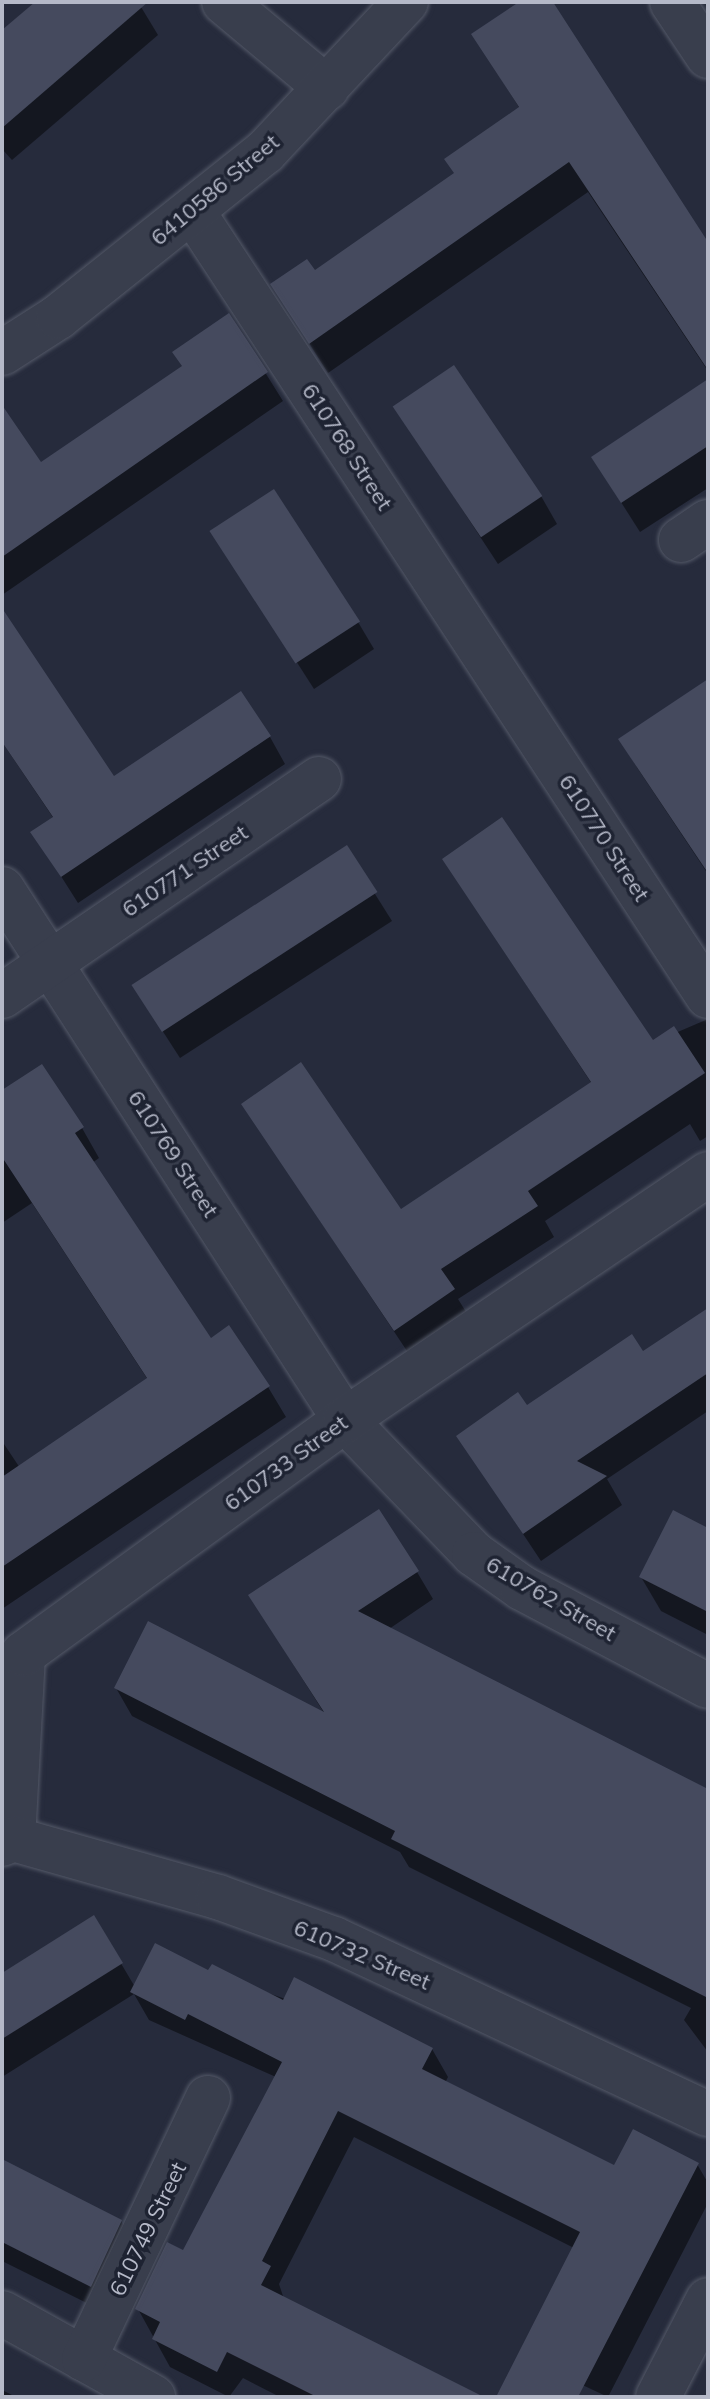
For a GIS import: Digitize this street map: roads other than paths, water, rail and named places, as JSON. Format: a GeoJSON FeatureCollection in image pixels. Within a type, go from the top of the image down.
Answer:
{"type":"FeatureCollection","features":[{"type":"Feature","properties":{"kind":"street"},"geometry":{"type":"LineString","coordinates":[[224,2],[327,88]]}},
{"type":"Feature","properties":{"kind":"street","name":"6410586 Street"},"geometry":{"type":"LineString","coordinates":[[2,353],[193,212],[265,152],[406,2]]}},
{"type":"Feature","properties":{"kind":"street"},"geometry":{"type":"LineString","coordinates":[[672,2],[708,56]]}},
{"type":"Feature","properties":{"kind":"street","name":"610768 Street"},"geometry":{"type":"LineString","coordinates":[[193,212],[500,681]]}},
{"type":"Feature","properties":{"kind":"street","name":"610770 Street"},"geometry":{"type":"LineString","coordinates":[[500,681],[708,996]]}},
{"type":"Feature","properties":{"kind":"street","name":"610771 Street"},"geometry":{"type":"LineString","coordinates":[[2,996],[319,779]]}},
{"type":"Feature","properties":{"kind":"street","name":"610769 Street"},"geometry":{"type":"LineString","coordinates":[[2,889],[345,1420]]}},
{"type":"Feature","properties":{"kind":"street","name":"610733 Street"},"geometry":{"type":"LineString","coordinates":[[7,1842],[12,1650],[708,1174]]}},
{"type":"Feature","properties":{"kind":"street","name":"610762 Street"},"geometry":{"type":"LineString","coordinates":[[345,1420],[474,1554],[522,1588],[708,1686]]}},
{"type":"Feature","properties":{"kind":"street","name":"610732 Street"},"geometry":{"type":"LineString","coordinates":[[7,1842],[218,1897],[334,1939],[708,2114]]}},
{"type":"Feature","properties":{"kind":"street","name":"610749 Street"},"geometry":{"type":"LineString","coordinates":[[84,2359],[208,2098]]}},
{"type":"Feature","properties":{"kind":"street"},"geometry":{"type":"LineString","coordinates":[[658,2397],[708,2300]]}},
{"type":"Feature","properties":{"kind":"street"},"geometry":{"type":"LineString","coordinates":[[2,2313],[153,2397]]}}]}
